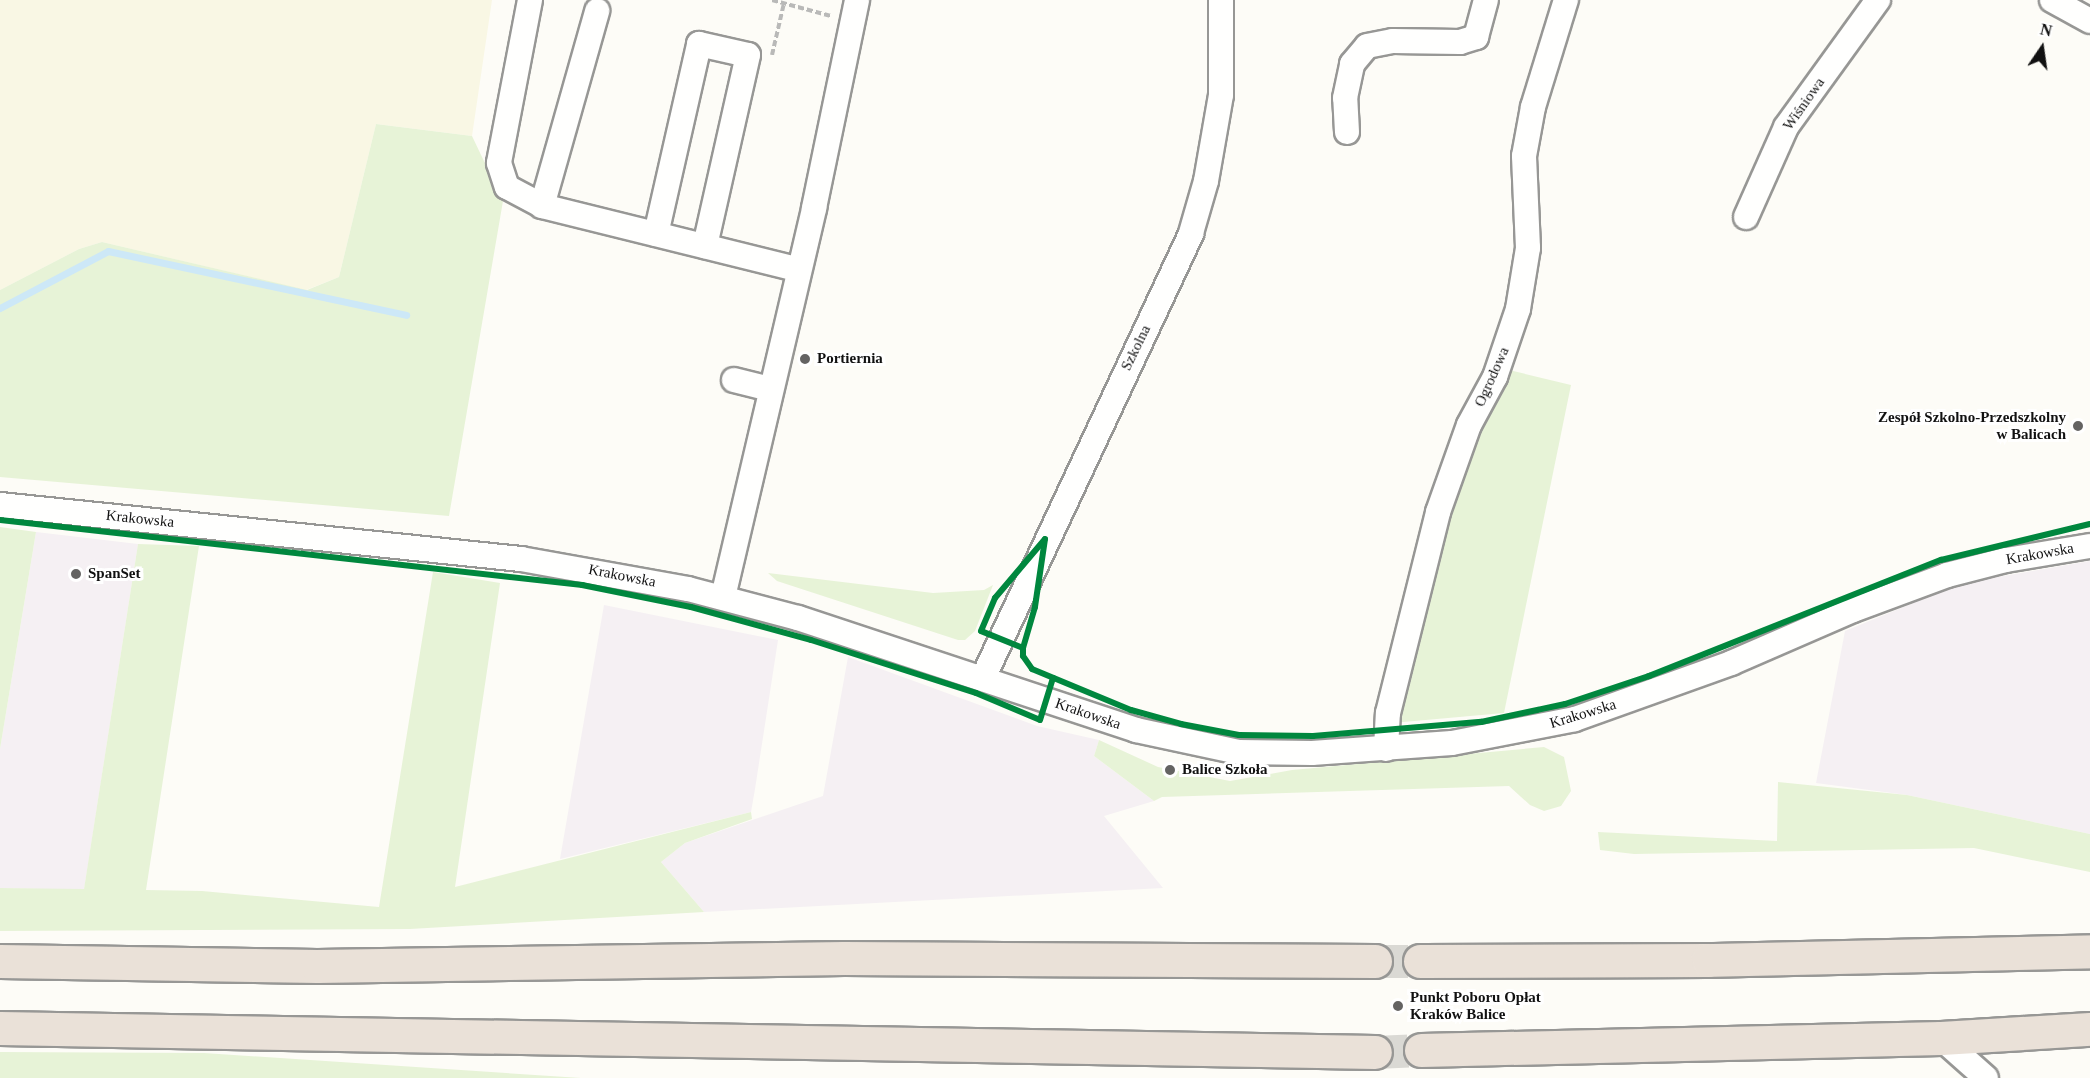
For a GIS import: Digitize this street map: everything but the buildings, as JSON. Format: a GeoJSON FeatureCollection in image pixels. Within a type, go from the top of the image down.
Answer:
{"type":"FeatureCollection","features":[{"type":"Feature","properties":{"kind":"highway"},"geometry":{"type":"LineString","coordinates":[[1420,961],[1755,959],[2090,951]]}},
{"type":"Feature","properties":{"kind":"highway"},"geometry":{"type":"LineString","coordinates":[[0,961],[317,966],[844,958],[1375,961]]}},
{"type":"Feature","properties":{"kind":"highway"},"geometry":{"type":"LineString","coordinates":[[0,1028],[1375,1052]]}},
{"type":"Feature","properties":{"kind":"highway"},"geometry":{"type":"LineString","coordinates":[[1421,1050],[1941,1038],[2090,1029]]}},
{"type":"Feature","properties":{"kind":"street"},"geometry":{"type":"LineString","coordinates":[[530,0],[499,171],[507,187],[542,206],[797,269]]}},
{"type":"Feature","properties":{"kind":"street","name":"Szkolna"},"geometry":{"type":"LineString","coordinates":[[983,678],[1191,233],[1206,181],[1221,95],[1221,0]]}},
{"type":"Feature","properties":{"kind":"street"},"geometry":{"type":"LineString","coordinates":[[1347,132],[1345,98],[1352,64],[1367,46],[1393,41],[1460,42],[1476,37],[1486,0]]}},
{"type":"Feature","properties":{"kind":"street","name":"Ogrodowa"},"geometry":{"type":"LineString","coordinates":[[1386,749],[1388,713],[1438,512],[1469,425],[1495,377],[1518,309],[1528,248],[1524,156],[1533,107],[1566,0]]}},
{"type":"Feature","properties":{"kind":"street","name":"Wiśniowa"},"geometry":{"type":"LineString","coordinates":[[1746,218],[1786,127],[1878,0]]}},
{"type":"Feature","properties":{"kind":"street"},"geometry":{"type":"LineString","coordinates":[[2052,0],[2090,21]]}},
{"type":"Feature","properties":{"kind":"street"},"geometry":{"type":"LineString","coordinates":[[723,597],[855,10]]}},
{"type":"Feature","properties":{"kind":"street"},"geometry":{"type":"LineString","coordinates":[[542,206],[597,11]]}},
{"type":"Feature","properties":{"kind":"street"},"geometry":{"type":"LineString","coordinates":[[656,234],[699,44],[748,55],[705,246]]}},
{"type":"Feature","properties":{"kind":"street"},"geometry":{"type":"LineString","coordinates":[[734,380],[769,389]]}},
{"type":"Feature","properties":{"kind":"street","name":"Krakowska"},"geometry":{"type":"LineString","coordinates":[[0,505],[520,559],[723,597],[983,678],[1136,730],[1213,749],[1312,753],[1386,749],[1489,738],[1575,719],[1731,663],[1853,610],[1947,575],[2006,560],[2090,546]]}},
{"type":"Feature","properties":{"kind":"street"},"geometry":{"type":"LineString","coordinates":[[1941,1038],[1986,1078]]}},
{"type":"Feature","properties":{"kind":"path"},"geometry":{"type":"LineString","coordinates":[[772,0],[855,10]]}},
{"type":"Feature","properties":{"kind":"path"},"geometry":{"type":"LineString","coordinates":[[770,64],[784,3]]}},
{"type":"Feature","properties":{"kind":"shaded area"},"geometry":{"type":"Polygon","coordinates":[[[0,0],[492,0],[472,136],[376,124],[339,277],[306,290],[102,242],[79,249],[0,290],[0,0]]]}},
{"type":"Feature","properties":{"kind":"shaded area"},"geometry":{"type":"Polygon","coordinates":[[[36,532],[138,544],[84,890],[0,888],[0,749],[36,532]]]}},
{"type":"Feature","properties":{"kind":"shaded area"},"geometry":{"type":"Polygon","coordinates":[[[2090,561],[2090,834],[1907,795],[1816,783],[1845,631],[1962,583],[2090,561]]]}},
{"type":"Feature","properties":{"kind":"shaded area"},"geometry":{"type":"Polygon","coordinates":[[[604,605],[778,640],[755,789],[751,812],[560,859],[604,605]]]}},
{"type":"Feature","properties":{"kind":"shaded area"},"geometry":{"type":"Polygon","coordinates":[[[848,657],[1037,726],[1099,740],[1094,756],[1154,801],[1104,816],[1163,888],[704,912],[661,862],[685,843],[823,796],[848,657]]]}},
{"type":"Feature","properties":{"kind":"green space"},"geometry":{"type":"Polygon","coordinates":[[[376,124],[472,136],[503,201],[449,516],[0,477],[0,290],[79,249],[102,242],[307,290],[339,277],[376,124]]]}},
{"type":"Feature","properties":{"kind":"green space"},"geometry":{"type":"Polygon","coordinates":[[[1509,370],[1571,385],[1504,713],[1392,723],[1452,486],[1509,370]]]}},
{"type":"Feature","properties":{"kind":"green space"},"geometry":{"type":"Polygon","coordinates":[[[0,527],[36,532],[0,749],[0,527]]]}},
{"type":"Feature","properties":{"kind":"green space"},"geometry":{"type":"Polygon","coordinates":[[[138,544],[199,546],[146,890],[202,891],[379,907],[433,572],[500,583],[455,887],[751,812],[752,819],[685,843],[661,862],[704,912],[410,929],[0,931],[0,888],[84,889],[138,544]]]}},
{"type":"Feature","properties":{"kind":"green space"},"geometry":{"type":"Polygon","coordinates":[[[768,573],[933,593],[984,590],[993,585],[975,631],[965,640],[958,640],[777,581],[768,573]]]}},
{"type":"Feature","properties":{"kind":"green space"},"geometry":{"type":"Polygon","coordinates":[[[1099,740],[1158,767],[1230,781],[1292,770],[1544,747],[1564,757],[1571,791],[1561,806],[1544,811],[1530,805],[1509,786],[1162,797],[1154,801],[1094,756],[1099,740]]]}},
{"type":"Feature","properties":{"kind":"green space"},"geometry":{"type":"Polygon","coordinates":[[[1778,782],[1907,795],[2090,834],[2090,872],[1974,848],[1634,854],[1600,850],[1598,832],[1777,841],[1778,782]]]}},
{"type":"Feature","properties":{"kind":"green space"},"geometry":{"type":"Polygon","coordinates":[[[0,1052],[204,1053],[581,1078],[0,1078],[0,1052]]]}},
{"type":"Feature","properties":{"kind":"waterway"},"geometry":{"type":"LineString","coordinates":[[0,308],[108,251],[406,315]]}},
{"type":"Feature","properties":{"kind":"tunnel"},"geometry":{"type":"LineString","coordinates":[[1375,961],[1420,961]]}},
{"type":"Feature","properties":{"kind":"tunnel"},"geometry":{"type":"LineString","coordinates":[[1375,1052],[1421,1050]]}},
{"type":"Feature","properties":{"kind":"cycle path"},"geometry":{"type":"LineString","coordinates":[[0,520],[582,585],[691,607],[811,640],[976,693],[1040,720],[1053,678]]}},
{"type":"Feature","properties":{"kind":"cycle path"},"geometry":{"type":"LineString","coordinates":[[1045,539],[1035,607],[1023,648],[1023,656],[1032,669],[1131,710],[1181,724],[1239,735],[1313,736],[1481,722],[1565,704],[1649,676],[1941,560],[2090,524]]}},
{"type":"Feature","properties":{"kind":"cycle path"},"geometry":{"type":"LineString","coordinates":[[1023,648],[981,631],[995,598],[1045,539]]}},
{"type":"Feature","properties":{"kind":"place","name":"Portiernia"},"geometry":{"type":"Point","coordinates":[805,359]}},
{"type":"Feature","properties":{"kind":"place","name":"Zespół Szkolno-Przedszkolny w Balicach"},"geometry":{"type":"Point","coordinates":[2078,426]}},
{"type":"Feature","properties":{"kind":"place","name":"SpanSet"},"geometry":{"type":"Point","coordinates":[76,574]}},
{"type":"Feature","properties":{"kind":"place","name":"Balice Szkoła"},"geometry":{"type":"Point","coordinates":[1170,770]}},
{"type":"Feature","properties":{"kind":"place","name":"Punkt Poboru Opłat Kraków Balice"},"geometry":{"type":"Point","coordinates":[1398,1006]}}]}
